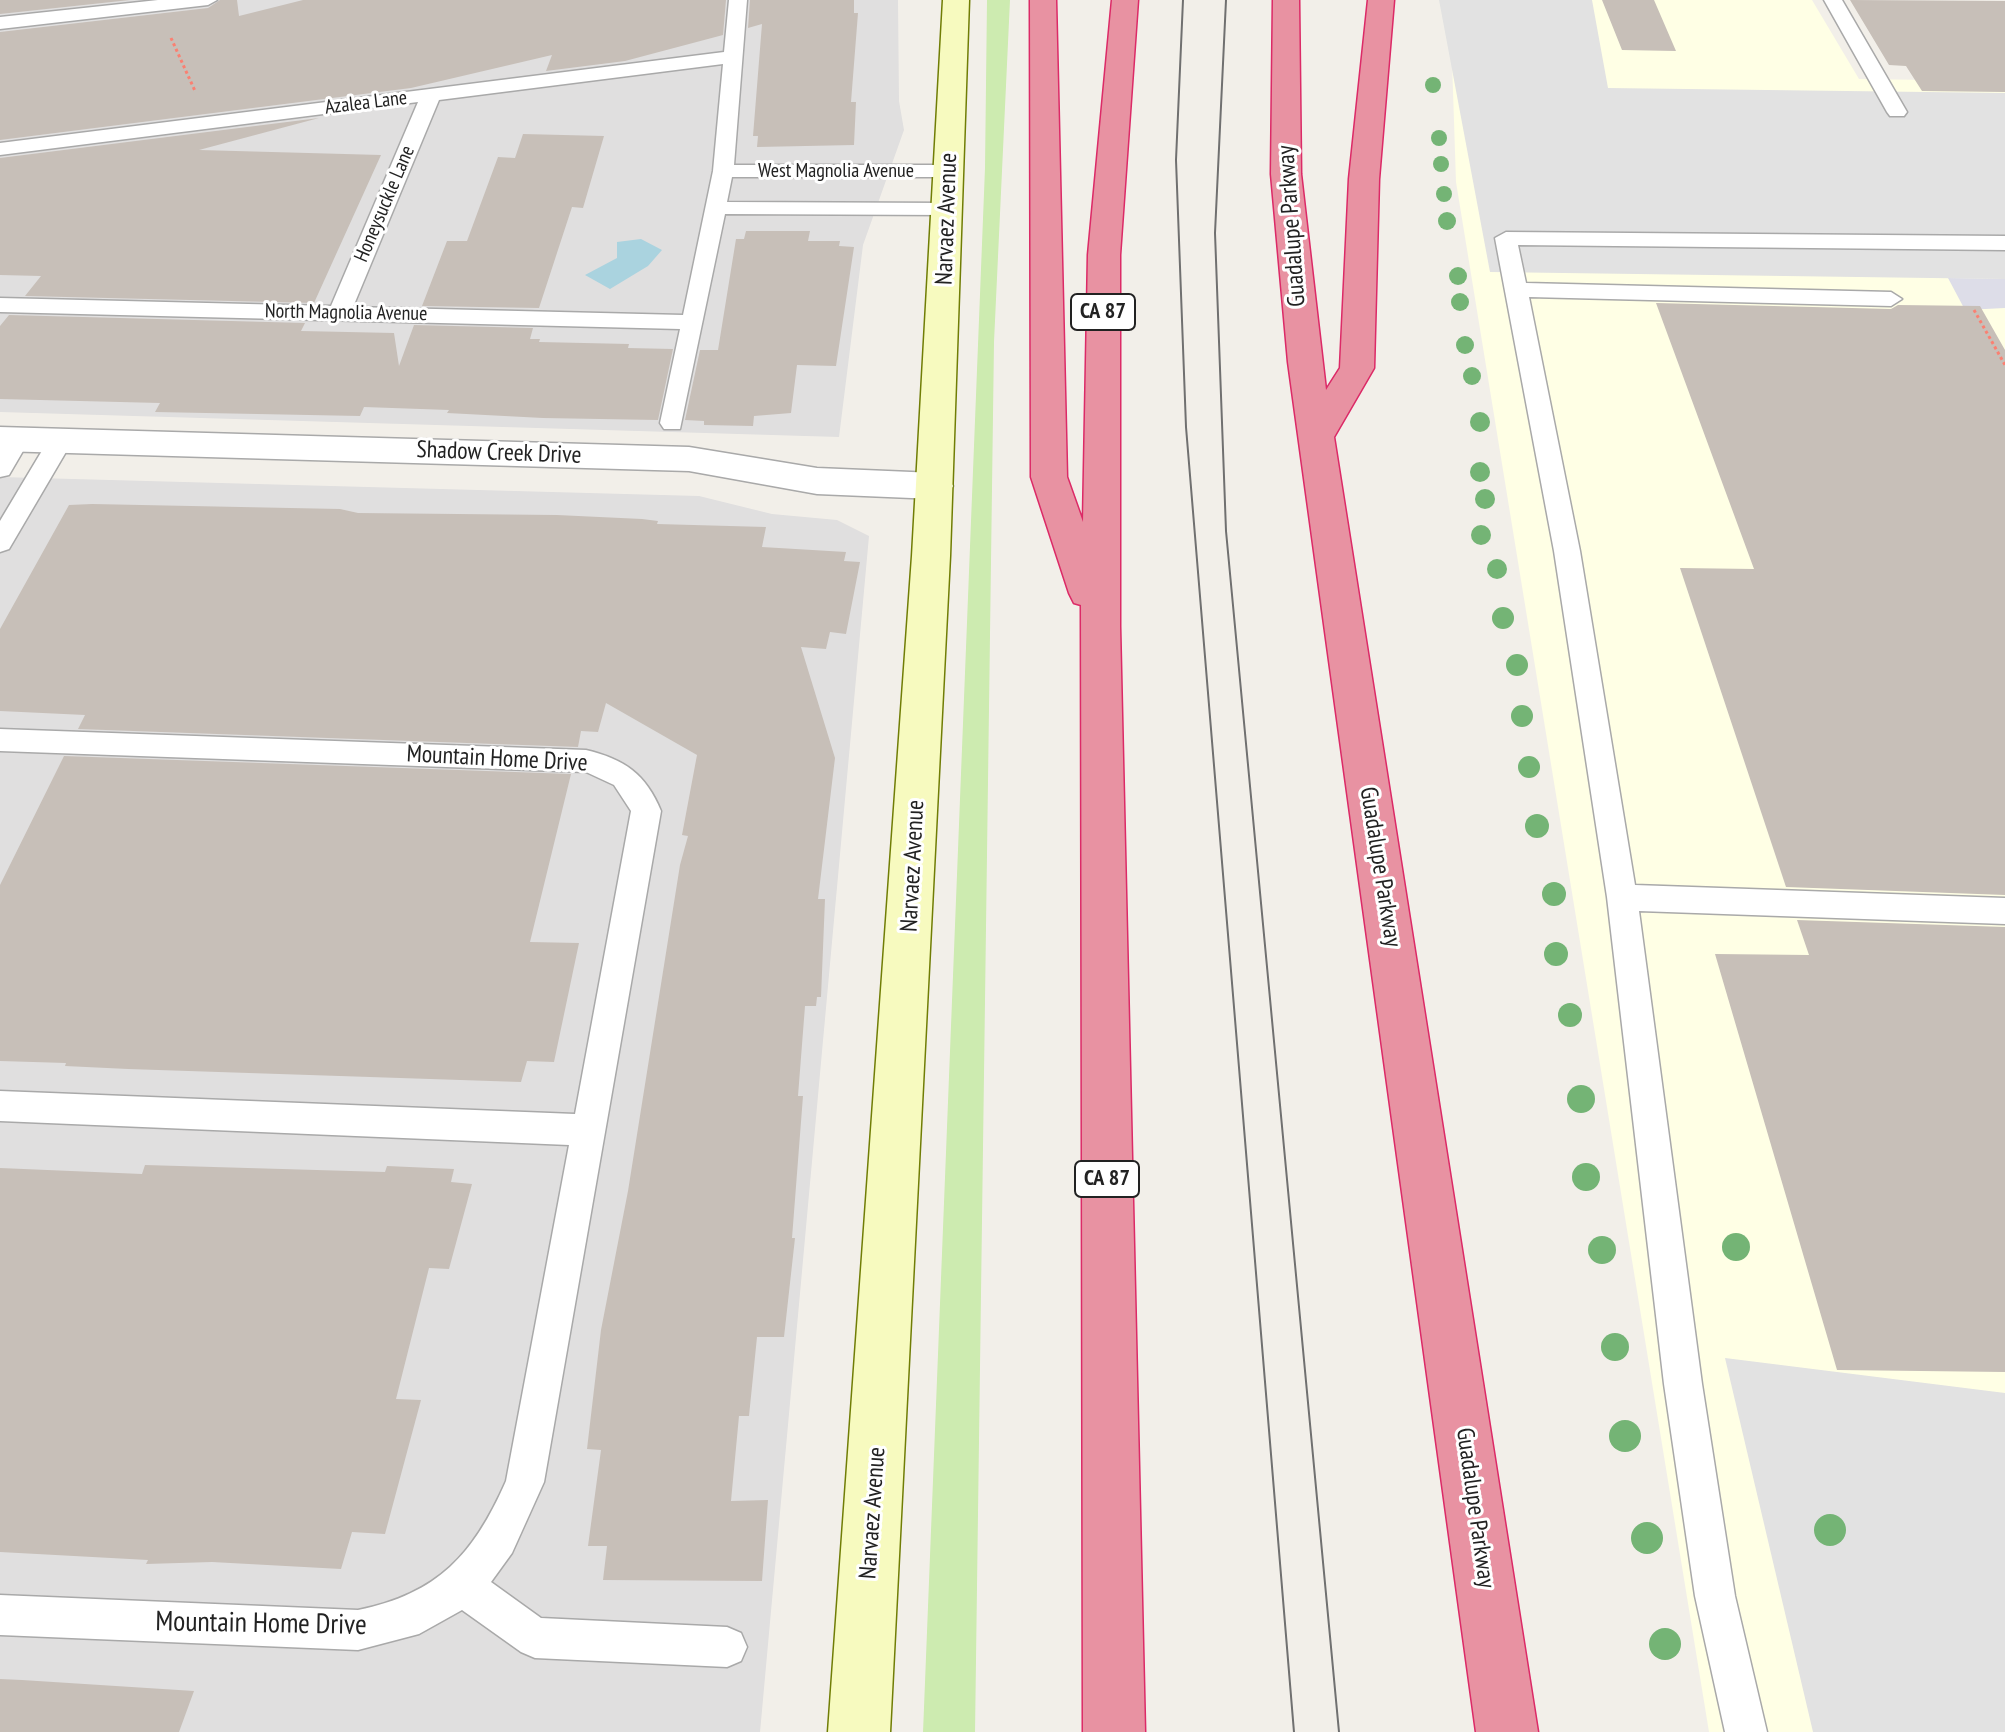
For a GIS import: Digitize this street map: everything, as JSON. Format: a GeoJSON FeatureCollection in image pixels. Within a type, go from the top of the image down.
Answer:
{"type":"FeatureCollection","features":[{"type":"Feature","properties":{"kind":"highway"},"geometry":{"type":"LineString","coordinates":[[1043,0],[1049,477],[1100,626]]}},
{"type":"Feature","properties":{"kind":"highway","name":"CA 87"},"geometry":{"type":"LineString","coordinates":[[1114,1732],[1100,626],[1104,255],[1125,0]]}},
{"type":"Feature","properties":{"kind":"highway","name":"Guadalupe Parkway"},"geometry":{"type":"LineString","coordinates":[[1286,0],[1283,86],[1292,262],[1507,1732]]}},
{"type":"Feature","properties":{"kind":"highway"},"geometry":{"type":"LineString","coordinates":[[1316,437],[1357,368],[1364,179],[1381,0]]}},
{"type":"Feature","properties":{"kind":"main road","name":"Narvaez Avenue"},"geometry":{"type":"LineString","coordinates":[[859,1732],[935,486],[956,0]]}},
{"type":"Feature","properties":{"kind":"street","name":"Shadow Creek Drive"},"geometry":{"type":"LineString","coordinates":[[6,449],[61,440],[689,459],[817,481],[935,486]]}},
{"type":"Feature","properties":{"kind":"lane"},"geometry":{"type":"LineString","coordinates":[[0,23],[208,0]]}},
{"type":"Feature","properties":{"kind":"lane","name":"West Magnolia Avenue"},"geometry":{"type":"LineString","coordinates":[[716,208],[723,171],[738,0]]}},
{"type":"Feature","properties":{"kind":"lane"},"geometry":{"type":"LineString","coordinates":[[1833,0],[1897,112]]}},
{"type":"Feature","properties":{"kind":"lane","name":"Azalea Lane"},"geometry":{"type":"LineString","coordinates":[[0,149],[733,57]]}},
{"type":"Feature","properties":{"kind":"lane","name":"Honeysuckle Lane"},"geometry":{"type":"LineString","coordinates":[[339,313],[431,95]]}},
{"type":"Feature","properties":{"kind":"lane","name":"West Magnolia Avenue"},"geometry":{"type":"LineString","coordinates":[[723,171],[948,190]]}},
{"type":"Feature","properties":{"kind":"lane"},"geometry":{"type":"LineString","coordinates":[[672,423],[716,208],[948,190]]}},
{"type":"Feature","properties":{"kind":"lane"},"geometry":{"type":"LineString","coordinates":[[1746,1732],[1715,1596],[1683,1384],[1622,897],[1567,551],[1506,238],[2005,243]]}},
{"type":"Feature","properties":{"kind":"lane"},"geometry":{"type":"LineString","coordinates":[[1515,290],[1891,299]]}},
{"type":"Feature","properties":{"kind":"lane","name":"North Magnolia Avenue"},"geometry":{"type":"LineString","coordinates":[[0,305],[692,322]]}},
{"type":"Feature","properties":{"kind":"lane"},"geometry":{"type":"LineString","coordinates":[[0,543],[61,440]]}},
{"type":"Feature","properties":{"kind":"lane","name":"Mountain Home Drive"},"geometry":{"type":"LineString","coordinates":[[0,740],[586,761],[622,773],[642,797],[646,825],[525,1482],[511,1518],[491,1553],[463,1586],[430,1611],[394,1625],[358,1630],[0,1615]]}},
{"type":"Feature","properties":{"kind":"lane"},"geometry":{"type":"LineString","coordinates":[[1622,897],[2005,911]]}},
{"type":"Feature","properties":{"kind":"lane"},"geometry":{"type":"LineString","coordinates":[[0,1106],[590,1130]]}},
{"type":"Feature","properties":{"kind":"lane"},"geometry":{"type":"LineString","coordinates":[[463,1586],[535,1638],[727,1647]]}},
{"type":"Feature","properties":{"kind":"path"},"geometry":{"type":"LineString","coordinates":[[167,29],[197,97]]}},
{"type":"Feature","properties":{"kind":"path"},"geometry":{"type":"LineString","coordinates":[[1974,310],[2005,365]]}},
{"type":"Feature","properties":{"kind":"shaded area"},"geometry":{"type":"Polygon","coordinates":[[[0,0],[898,0],[899,101],[904,130],[863,245],[839,437],[0,412],[0,0]]]}},
{"type":"Feature","properties":{"kind":"shaded area"},"geometry":{"type":"Polygon","coordinates":[[[1439,0],[1592,0],[1608,88],[2005,93],[2005,279],[1490,272],[1439,0]]]}},
{"type":"Feature","properties":{"kind":"shaded area"},"geometry":{"type":"Polygon","coordinates":[[[1450,0],[1812,0],[1859,79],[2005,81],[2005,1732],[1709,1732],[1456,182],[1450,0]]]}},
{"type":"Feature","properties":{"kind":"shaded area"},"geometry":{"type":"Polygon","coordinates":[[[1948,278],[2005,279],[2005,308],[1965,310],[1948,278]]]}},
{"type":"Feature","properties":{"kind":"shaded area"},"geometry":{"type":"Polygon","coordinates":[[[0,477],[699,496],[772,514],[837,520],[869,536],[760,1732],[0,1732],[0,477]]]}},
{"type":"Feature","properties":{"kind":"shaded area"},"geometry":{"type":"Polygon","coordinates":[[[1725,1358],[2005,1393],[2005,1732],[1813,1732],[1725,1358]]]}},
{"type":"Feature","properties":{"kind":"green space"},"geometry":{"type":"Polygon","coordinates":[[[987,0],[1010,0],[994,342],[975,1732],[923,1732],[985,168],[987,0]]]}},
{"type":"Feature","properties":{"kind":"water"},"geometry":{"type":"Polygon","coordinates":[[[641,239],[662,250],[648,266],[610,289],[585,275],[617,258],[617,242],[641,239]]]}},
{"type":"Feature","properties":{"kind":"building"},"geometry":{"type":"Polygon","coordinates":[[[0,0],[130,0],[0,14],[0,0]]]}},
{"type":"Feature","properties":{"kind":"building"},"geometry":{"type":"Polygon","coordinates":[[[220,0],[237,0],[239,16],[303,0],[726,0],[723,35],[625,61],[546,71],[552,55],[411,88],[0,140],[0,32],[208,8],[220,0]]]}},
{"type":"Feature","properties":{"kind":"building"},"geometry":{"type":"Polygon","coordinates":[[[750,0],[854,0],[854,13],[858,13],[851,102],[856,102],[854,145],[757,147],[758,136],[753,136],[762,24],[748,28],[750,0]]]}},
{"type":"Feature","properties":{"kind":"building"},"geometry":{"type":"Polygon","coordinates":[[[1602,0],[1654,0],[1676,51],[1622,50],[1602,0]]]}},
{"type":"Feature","properties":{"kind":"building"},"geometry":{"type":"Polygon","coordinates":[[[1850,0],[2005,1],[2005,92],[1922,91],[1906,66],[1889,65],[1850,0]]]}},
{"type":"Feature","properties":{"kind":"building"},"geometry":{"type":"Polygon","coordinates":[[[319,118],[199,150],[381,155],[314,303],[25,296],[41,276],[0,275],[0,158],[319,118]]]}},
{"type":"Feature","properties":{"kind":"building"},"geometry":{"type":"Polygon","coordinates":[[[523,134],[604,136],[583,208],[572,207],[539,308],[422,306],[447,241],[467,241],[498,157],[515,158],[523,134]]]}},
{"type":"Feature","properties":{"kind":"building"},"geometry":{"type":"Polygon","coordinates":[[[746,231],[810,231],[808,241],[840,241],[839,246],[854,247],[836,366],[797,365],[791,413],[754,416],[753,426],[704,425],[704,421],[685,420],[700,350],[718,350],[736,239],[744,239],[746,231]]]}},
{"type":"Feature","properties":{"kind":"building"},"geometry":{"type":"Polygon","coordinates":[[[1656,303],[1891,309],[1898,305],[1980,306],[2005,350],[2005,895],[1786,887],[1680,568],[1754,569],[1656,303]]]}},
{"type":"Feature","properties":{"kind":"building"},"geometry":{"type":"Polygon","coordinates":[[[9,315],[305,323],[301,331],[394,333],[399,366],[414,325],[533,328],[530,339],[540,339],[539,342],[629,344],[628,348],[673,349],[658,420],[543,418],[364,407],[360,416],[155,412],[160,403],[0,399],[0,326],[9,315]]]}},
{"type":"Feature","properties":{"kind":"building"},"geometry":{"type":"Polygon","coordinates":[[[69,505],[340,509],[358,513],[557,515],[642,519],[658,521],[657,524],[766,527],[762,547],[846,552],[844,561],[860,562],[846,634],[830,632],[826,649],[801,647],[835,758],[818,899],[825,899],[821,997],[817,997],[816,1006],[805,1006],[798,1096],[803,1096],[792,1238],[795,1238],[784,1337],[757,1337],[749,1416],[739,1416],[731,1501],[768,1500],[762,1581],[603,1580],[607,1546],[588,1546],[601,1450],[587,1449],[601,1330],[628,1191],[680,865],[688,836],[682,835],[697,755],[606,703],[598,732],[581,731],[578,747],[78,729],[85,715],[0,711],[0,629],[69,505]]]}},
{"type":"Feature","properties":{"kind":"building"},"geometry":{"type":"Polygon","coordinates":[[[64,756],[571,774],[530,942],[579,943],[554,1062],[527,1061],[521,1082],[128,1069],[0,1061],[0,885],[64,756]]]}},
{"type":"Feature","properties":{"kind":"building"},"geometry":{"type":"Polygon","coordinates":[[[1797,920],[2005,927],[2005,1372],[1837,1370],[1715,954],[1809,955],[1797,920]]]}},
{"type":"Feature","properties":{"kind":"building"},"geometry":{"type":"Polygon","coordinates":[[[145,1165],[385,1172],[387,1166],[454,1169],[451,1182],[472,1184],[449,1269],[429,1268],[396,1399],[421,1400],[385,1534],[352,1532],[341,1569],[212,1562],[146,1564],[148,1560],[0,1552],[0,1168],[142,1174],[145,1165]]]}},
{"type":"Feature","properties":{"kind":"building"},"geometry":{"type":"Polygon","coordinates":[[[0,1679],[194,1691],[179,1732],[0,1732],[0,1679]]]}},
{"type":"Feature","properties":{"kind":"tram line"},"geometry":{"type":"LineString","coordinates":[[1183,0],[1176,160],[1186,427],[1294,1732]]}},
{"type":"Feature","properties":{"kind":"tram line"},"geometry":{"type":"LineString","coordinates":[[1226,0],[1215,233],[1226,531],[1339,1732]]}}]}
